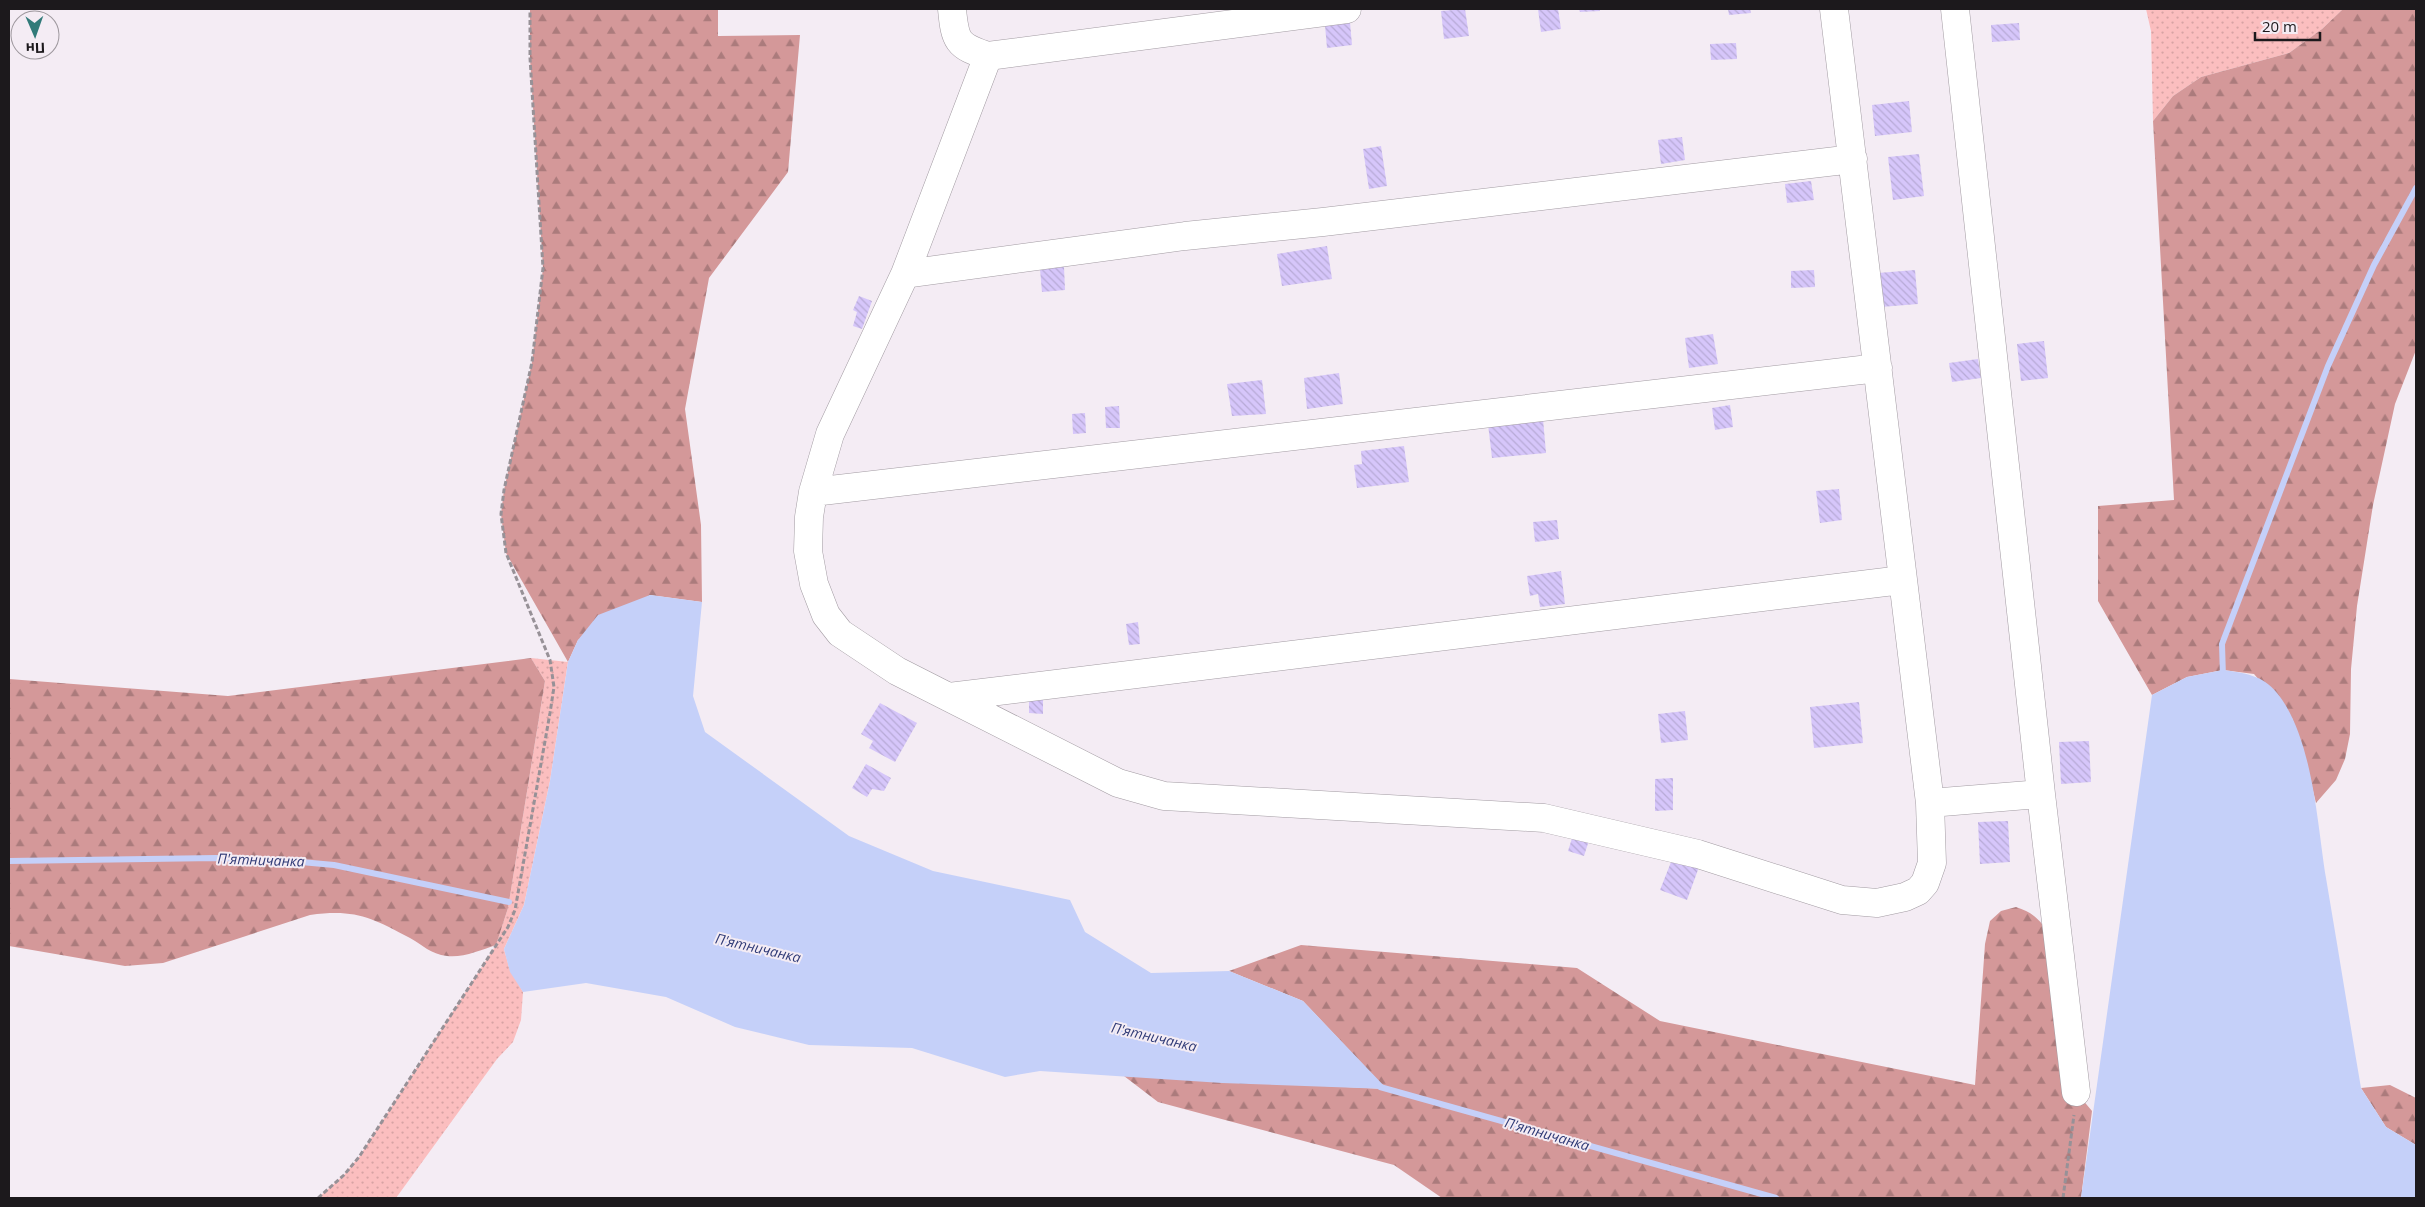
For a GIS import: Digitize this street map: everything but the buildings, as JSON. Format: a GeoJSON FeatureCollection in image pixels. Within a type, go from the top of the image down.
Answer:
{"type":"FeatureCollection","features":[{"type":"Feature","properties":{"kind":"street"},"geometry":{"type":"LineString","coordinates":[[952,9],[958,39],[967,49],[988,56],[1347,9]]}},
{"type":"Feature","properties":{"kind":"street"},"geometry":{"type":"LineString","coordinates":[[988,56],[905,274],[830,434],[813,492],[809,517],[808,552],[814,584],[826,615],[840,633],[897,671],[1118,783],[1164,796],[1544,818],[1698,854],[1818,893],[1863,903],[1877,903],[1905,897],[1918,891],[1925,883],[1932,863],[1930,803],[1834,9]]}},
{"type":"Feature","properties":{"kind":"street"},"geometry":{"type":"LineString","coordinates":[[1955,9],[2041,794],[2076,1092]]}},
{"type":"Feature","properties":{"kind":"street"},"geometry":{"type":"LineString","coordinates":[[905,274],[1186,236],[1324,222],[1853,159]]}},
{"type":"Feature","properties":{"kind":"street"},"geometry":{"type":"LineString","coordinates":[[813,492],[1878,368]]}},
{"type":"Feature","properties":{"kind":"street"},"geometry":{"type":"LineString","coordinates":[[950,697],[1902,580]]}},
{"type":"Feature","properties":{"kind":"street"},"geometry":{"type":"LineString","coordinates":[[1930,803],[2041,794]]}},
{"type":"Feature","properties":{"kind":"path"},"geometry":{"type":"LineString","coordinates":[[318,1198],[344,1175],[359,1157],[508,927],[514,910],[550,713],[554,687],[550,660],[506,553],[501,514],[504,490],[532,362],[543,268],[530,58],[530,9]]}},
{"type":"Feature","properties":{"kind":"path"},"geometry":{"type":"LineString","coordinates":[[2063,1198],[2076,1092]]}},
{"type":"Feature","properties":{"kind":"shaded area"},"geometry":{"type":"Polygon","coordinates":[[[2146,9],[2343,9],[2322,29],[2289,53],[2201,77],[2173,96],[2153,121],[2151,31],[2146,9]]]}},
{"type":"Feature","properties":{"kind":"shaded area"},"geometry":{"type":"Polygon","coordinates":[[[531,658],[568,662],[550,781],[524,905],[504,949],[509,967],[523,992],[521,1020],[513,1042],[497,1059],[396,1198],[318,1198],[344,1175],[359,1157],[496,945],[508,908],[545,681],[531,658]]]}},
{"type":"Feature","properties":{"kind":"green space"},"geometry":{"type":"Polygon","coordinates":[[[530,9],[718,9],[718,36],[800,35],[788,172],[709,278],[685,409],[701,525],[702,602],[650,595],[578,640],[568,662],[506,553],[501,514],[504,490],[532,362],[543,268],[530,58],[530,9]]]}},
{"type":"Feature","properties":{"kind":"green space"},"geometry":{"type":"Polygon","coordinates":[[[2343,9],[2416,9],[2416,350],[2395,404],[2373,505],[2357,606],[2351,669],[2350,734],[2345,759],[2336,780],[2316,803],[2302,746],[2292,718],[2254,674],[2223,670],[2187,677],[2152,695],[2098,601],[2098,506],[2174,500],[2153,121],[2173,96],[2201,77],[2289,53],[2322,29],[2343,9]]]}},
{"type":"Feature","properties":{"kind":"green space"},"geometry":{"type":"Polygon","coordinates":[[[531,658],[545,681],[508,908],[496,945],[466,955],[441,955],[373,920],[351,914],[326,913],[310,915],[163,963],[125,966],[9,946],[9,679],[228,696],[531,658]]]}},
{"type":"Feature","properties":{"kind":"green space"},"geometry":{"type":"Polygon","coordinates":[[[2016,907],[2028,912],[2037,919],[2052,939],[2076,1092],[2092,1111],[2081,1198],[1442,1198],[1394,1165],[1158,1102],[1124,1076],[1386,1089],[1303,1001],[1229,971],[1301,945],[1577,968],[1660,1021],[1975,1085],[1985,944],[1990,921],[2001,911],[2016,907]]]}},
{"type":"Feature","properties":{"kind":"green space"},"geometry":{"type":"Polygon","coordinates":[[[2390,1085],[2416,1098],[2416,1145],[2386,1127],[2361,1088],[2390,1085]]]}},
{"type":"Feature","properties":{"kind":"water"},"geometry":{"type":"Polygon","coordinates":[[[650,595],[702,602],[693,696],[705,732],[849,836],[933,871],[1070,900],[1085,932],[1151,973],[1229,971],[1303,1001],[1387,1089],[1222,1083],[1040,1071],[1005,1077],[912,1048],[809,1045],[735,1027],[666,997],[586,983],[523,992],[510,972],[504,949],[524,905],[550,781],[568,662],[578,640],[598,615],[650,595]]]}},
{"type":"Feature","properties":{"kind":"water"},"geometry":{"type":"Polygon","coordinates":[[[2223,670],[2253,676],[2266,682],[2277,693],[2289,711],[2299,733],[2312,781],[2361,1088],[2386,1127],[2416,1145],[2416,1198],[2081,1198],[2152,695],[2187,677],[2223,670]]]}},
{"type":"Feature","properties":{"kind":"waterway"},"geometry":{"type":"LineString","coordinates":[[2223,677],[2222,644],[2328,366],[2374,265],[2416,188]]}},
{"type":"Feature","properties":{"kind":"waterway","name":"П'ятничанка"},"geometry":{"type":"LineString","coordinates":[[9,861],[216,858],[301,862],[334,865],[509,902]]}},
{"type":"Feature","properties":{"kind":"waterway","name":"П'ятничанка"},"geometry":{"type":"LineString","coordinates":[[1380,1087],[1776,1198]]}}]}
